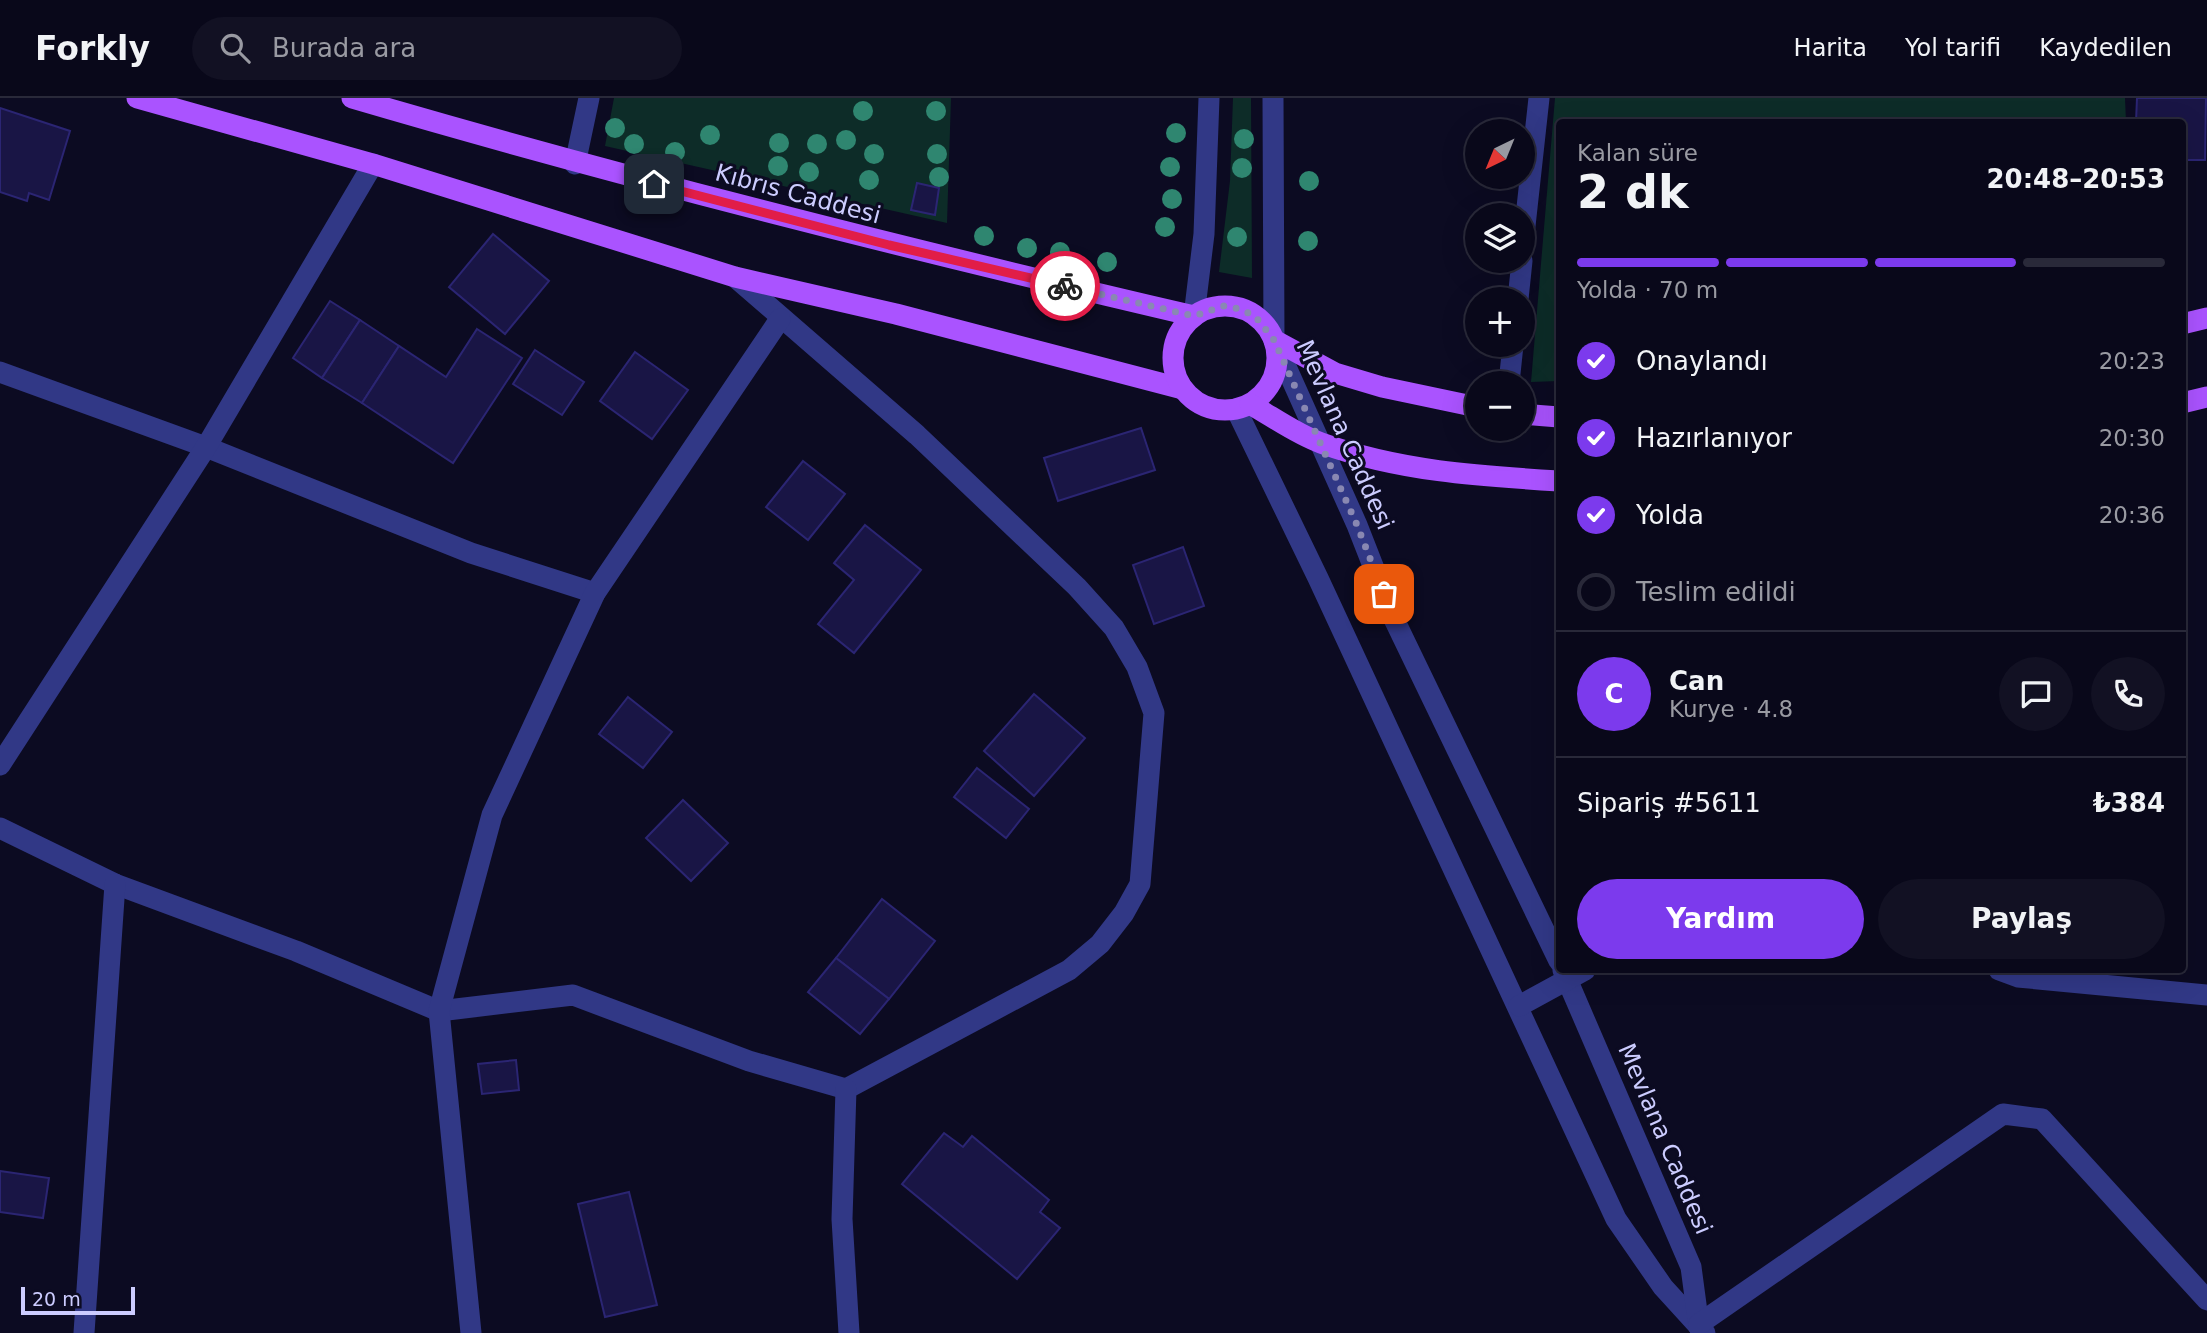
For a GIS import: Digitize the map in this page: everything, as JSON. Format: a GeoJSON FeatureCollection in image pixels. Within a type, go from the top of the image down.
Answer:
{"type":"FeatureCollection","features":[{"type":"Feature","properties":{"kind":"main road"},"geometry":{"type":"LineString","coordinates":[[137,98],[373,164],[735,277],[896,314],[1183,389],[1207,407],[1243,407],[1318,442],[1381,462],[1446,474],[1556,481]]}},
{"type":"Feature","properties":{"kind":"main road","name":"Kıbrıs Caddesi"},"geometry":{"type":"LineString","coordinates":[[352,98],[575,164],[889,245],[1194,316]]}},
{"type":"Feature","properties":{"kind":"main road"},"geometry":{"type":"LineString","coordinates":[[1183,389],[1173,359],[1182,328],[1194,316],[1224,306],[1255,316],[1274,340],[1335,373],[1382,387],[1465,404]]}},
{"type":"Feature","properties":{"kind":"main road"},"geometry":{"type":"LineString","coordinates":[[2186,323],[2207,318]]}},
{"type":"Feature","properties":{"kind":"main road"},"geometry":{"type":"LineString","coordinates":[[1243,407],[1262,395],[1273,376],[1276,355],[1274,340]]}},
{"type":"Feature","properties":{"kind":"main road"},"geometry":{"type":"LineString","coordinates":[[2186,402],[2207,397]]}},
{"type":"Feature","properties":{"kind":"main road"},"geometry":{"type":"LineString","coordinates":[[1535,415],[1556,417]]}},
{"type":"Feature","properties":{"kind":"street"},"geometry":{"type":"LineString","coordinates":[[575,164],[589,98]]}},
{"type":"Feature","properties":{"kind":"street"},"geometry":{"type":"LineString","coordinates":[[1194,316],[1204,234],[1209,98]]}},
{"type":"Feature","properties":{"kind":"street","name":"Mevlana Caddesi"},"geometry":{"type":"LineString","coordinates":[[1273,98],[1274,340],[1357,525],[1393,617],[1556,944]]}},
{"type":"Feature","properties":{"kind":"street"},"geometry":{"type":"LineString","coordinates":[[1527,203],[1539,98]]}},
{"type":"Feature","properties":{"kind":"street"},"geometry":{"type":"LineString","coordinates":[[0,765],[206,447],[373,164]]}},
{"type":"Feature","properties":{"kind":"street"},"geometry":{"type":"LineString","coordinates":[[0,828],[116,884],[296,951],[439,1011],[573,995],[749,1061],[846,1089],[1069,970],[1100,944],[1124,913],[1140,884],[1154,713],[1137,667],[1114,628],[1077,587],[917,435],[780,319],[735,277]]}},
{"type":"Feature","properties":{"kind":"street"},"geometry":{"type":"LineString","coordinates":[[471,1333],[439,1011],[492,815],[596,593],[780,319]]}},
{"type":"Feature","properties":{"kind":"street"},"geometry":{"type":"LineString","coordinates":[[0,372],[206,447],[471,553],[596,593]]}},
{"type":"Feature","properties":{"kind":"street"},"geometry":{"type":"LineString","coordinates":[[1243,407],[1616,1219],[1663,1287],[1701,1330],[2003,1114],[2042,1119],[2207,1300]]}},
{"type":"Feature","properties":{"kind":"street"},"geometry":{"type":"LineString","coordinates":[[84,1333],[116,884]]}},
{"type":"Feature","properties":{"kind":"street"},"geometry":{"type":"LineString","coordinates":[[1519,1006],[1565,973]]}},
{"type":"Feature","properties":{"kind":"street","name":"Mevlana Caddesi"},"geometry":{"type":"LineString","coordinates":[[1570,973],[1691,1267],[1701,1330]]}},
{"type":"Feature","properties":{"kind":"street"},"geometry":{"type":"LineString","coordinates":[[2007,973],[2018,977],[2207,995]]}},
{"type":"Feature","properties":{"kind":"street"},"geometry":{"type":"LineString","coordinates":[[846,1089],[842,1219],[849,1333]]}},
{"type":"Feature","properties":{"kind":"green space"},"geometry":{"type":"Polygon","coordinates":[[[614,98],[951,98],[947,223],[605,146],[614,98]]]}},
{"type":"Feature","properties":{"kind":"green space"},"geometry":{"type":"Polygon","coordinates":[[[1233,98],[1251,98],[1252,278],[1219,272],[1230,181],[1233,98]]]}},
{"type":"Feature","properties":{"kind":"green space"},"geometry":{"type":"Polygon","coordinates":[[[1555,98],[2125,98],[2126,119],[1556,119],[1556,381],[1535,382],[1535,371],[1532,371],[1555,98]]]}},
{"type":"Feature","properties":{"kind":"building"},"geometry":{"type":"Polygon","coordinates":[[[2137,98],[2206,98],[2205,160],[2186,160],[2186,119],[2136,119],[2137,98]]]}},
{"type":"Feature","properties":{"kind":"building"},"geometry":{"type":"Polygon","coordinates":[[[0,108],[70,131],[49,200],[29,193],[27,201],[0,192],[0,108]]]}},
{"type":"Feature","properties":{"kind":"building"},"geometry":{"type":"Polygon","coordinates":[[[917,183],[939,188],[935,215],[911,210],[917,183]]]}},
{"type":"Feature","properties":{"kind":"building"},"geometry":{"type":"Polygon","coordinates":[[[493,234],[549,281],[505,334],[449,287],[493,234]]]}},
{"type":"Feature","properties":{"kind":"building"},"geometry":{"type":"Polygon","coordinates":[[[330,301],[360,320],[322,378],[293,358],[330,301]]]}},
{"type":"Feature","properties":{"kind":"building"},"geometry":{"type":"Polygon","coordinates":[[[360,320],[399,346],[362,403],[322,378],[360,320]]]}},
{"type":"Feature","properties":{"kind":"building"},"geometry":{"type":"Polygon","coordinates":[[[477,329],[522,358],[453,463],[362,403],[399,346],[446,377],[477,329]]]}},
{"type":"Feature","properties":{"kind":"building"},"geometry":{"type":"Polygon","coordinates":[[[535,350],[584,382],[562,415],[513,384],[535,350]]]}},
{"type":"Feature","properties":{"kind":"building"},"geometry":{"type":"Polygon","coordinates":[[[635,352],[688,390],[652,439],[600,401],[635,352]]]}},
{"type":"Feature","properties":{"kind":"building"},"geometry":{"type":"Polygon","coordinates":[[[1141,428],[1155,470],[1058,501],[1044,458],[1141,428]]]}},
{"type":"Feature","properties":{"kind":"building"},"geometry":{"type":"Polygon","coordinates":[[[803,461],[845,494],[808,540],[766,507],[803,461]]]}},
{"type":"Feature","properties":{"kind":"building"},"geometry":{"type":"Polygon","coordinates":[[[865,525],[921,570],[854,653],[818,624],[854,580],[834,563],[865,525]]]}},
{"type":"Feature","properties":{"kind":"building"},"geometry":{"type":"Polygon","coordinates":[[[1183,547],[1204,606],[1154,624],[1133,565],[1183,547]]]}},
{"type":"Feature","properties":{"kind":"building"},"geometry":{"type":"Polygon","coordinates":[[[1034,694],[1085,738],[1034,796],[984,751],[1034,694]]]}},
{"type":"Feature","properties":{"kind":"building"},"geometry":{"type":"Polygon","coordinates":[[[628,697],[672,732],[643,768],[599,734],[628,697]]]}},
{"type":"Feature","properties":{"kind":"building"},"geometry":{"type":"Polygon","coordinates":[[[977,768],[1029,809],[1006,838],[954,797],[977,768]]]}},
{"type":"Feature","properties":{"kind":"building"},"geometry":{"type":"Polygon","coordinates":[[[683,800],[728,843],[691,881],[646,838],[683,800]]]}},
{"type":"Feature","properties":{"kind":"building"},"geometry":{"type":"Polygon","coordinates":[[[882,899],[935,941],[889,999],[836,958],[882,899]]]}},
{"type":"Feature","properties":{"kind":"building"},"geometry":{"type":"Polygon","coordinates":[[[836,958],[889,999],[860,1034],[808,992],[836,958]]]}},
{"type":"Feature","properties":{"kind":"building"},"geometry":{"type":"Polygon","coordinates":[[[516,1060],[519,1090],[482,1094],[478,1064],[516,1060]]]}},
{"type":"Feature","properties":{"kind":"building"},"geometry":{"type":"Polygon","coordinates":[[[944,1133],[963,1147],[972,1136],[1049,1200],[1040,1212],[1060,1228],[1017,1279],[902,1184],[944,1133]]]}},
{"type":"Feature","properties":{"kind":"building"},"geometry":{"type":"Polygon","coordinates":[[[0,1171],[49,1178],[43,1218],[0,1212],[0,1171]]]}},
{"type":"Feature","properties":{"kind":"building"},"geometry":{"type":"Polygon","coordinates":[[[629,1192],[657,1305],[605,1317],[578,1204],[629,1192]]]}},
{"type":"Feature","properties":{"kind":"way so far"},"geometry":{"type":"LineString","coordinates":[[1065,286],[1194,316],[1208,309],[1224,306],[1255,316],[1274,340],[1357,525],[1384,594]]}},
{"type":"Feature","properties":{"kind":"route"},"geometry":{"type":"LineString","coordinates":[[654,184],[889,245],[1065,286]]}}]}
